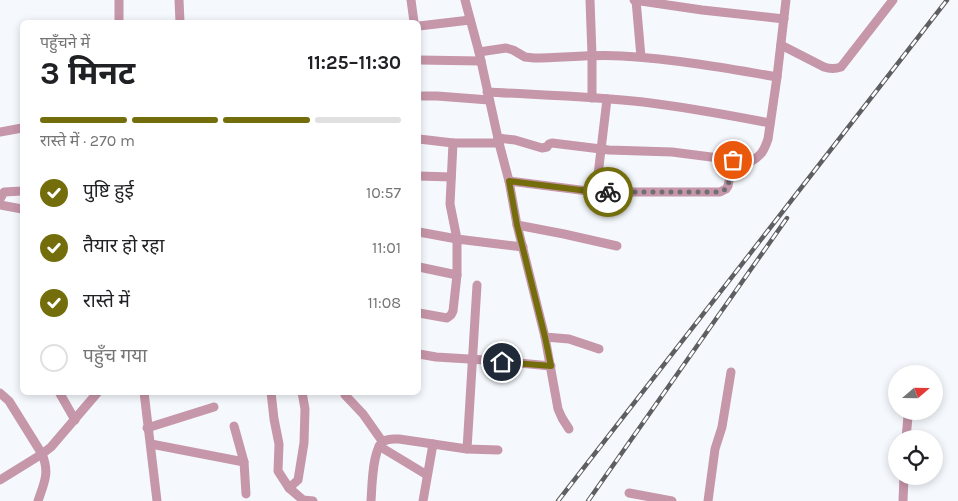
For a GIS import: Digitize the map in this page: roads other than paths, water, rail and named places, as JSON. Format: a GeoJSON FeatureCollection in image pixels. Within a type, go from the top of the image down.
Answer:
{"type":"FeatureCollection","features":[{"type":"Feature","properties":{"kind":"street"},"geometry":{"type":"LineString","coordinates":[[119,0],[119,20]]}},
{"type":"Feature","properties":{"kind":"street"},"geometry":{"type":"LineString","coordinates":[[179,0],[180,20]]}},
{"type":"Feature","properties":{"kind":"street"},"geometry":{"type":"LineString","coordinates":[[411,0],[414,20]]}},
{"type":"Feature","properties":{"kind":"street"},"geometry":{"type":"LineString","coordinates":[[465,0],[479,52],[509,181],[517,225],[545,337],[558,409],[569,429]]}},
{"type":"Feature","properties":{"kind":"street"},"geometry":{"type":"LineString","coordinates":[[590,0],[592,98]]}},
{"type":"Feature","properties":{"kind":"street"},"geometry":{"type":"LineString","coordinates":[[641,57],[635,0],[784,19]]}},
{"type":"Feature","properties":{"kind":"street"},"geometry":{"type":"LineString","coordinates":[[421,139],[453,143],[515,140],[542,148],[547,148],[552,143],[600,149],[672,152],[750,162],[759,157],[768,139],[778,77],[786,0]]}},
{"type":"Feature","properties":{"kind":"street"},"geometry":{"type":"LineString","coordinates":[[782,45],[824,67],[830,69],[841,67],[893,0]]}},
{"type":"Feature","properties":{"kind":"street"},"geometry":{"type":"LineString","coordinates":[[421,26],[470,20]]}},
{"type":"Feature","properties":{"kind":"street"},"geometry":{"type":"LineString","coordinates":[[479,52],[506,48],[525,57],[534,58],[592,55],[641,57],[684,61],[778,77]]}},
{"type":"Feature","properties":{"kind":"street"},"geometry":{"type":"LineString","coordinates":[[421,60],[481,61]]}},
{"type":"Feature","properties":{"kind":"street"},"geometry":{"type":"LineString","coordinates":[[421,96],[607,98],[706,111],[770,123]]}},
{"type":"Feature","properties":{"kind":"street"},"geometry":{"type":"LineString","coordinates":[[596,192],[607,98]]}},
{"type":"Feature","properties":{"kind":"street"},"geometry":{"type":"LineString","coordinates":[[0,132],[20,128]]}},
{"type":"Feature","properties":{"kind":"street"},"geometry":{"type":"LineString","coordinates":[[421,313],[447,318],[453,311],[458,275],[457,239],[450,204],[453,143]]}},
{"type":"Feature","properties":{"kind":"street"},"geometry":{"type":"LineString","coordinates":[[509,181],[596,192],[720,192],[728,186],[733,160]]}},
{"type":"Feature","properties":{"kind":"street"},"geometry":{"type":"LineString","coordinates":[[421,176],[451,177]]}},
{"type":"Feature","properties":{"kind":"street"},"geometry":{"type":"LineString","coordinates":[[0,199],[4,192],[20,191]]}},
{"type":"Feature","properties":{"kind":"street"},"geometry":{"type":"LineString","coordinates":[[0,205],[20,209]]}},
{"type":"Feature","properties":{"kind":"street"},"geometry":{"type":"LineString","coordinates":[[517,225],[617,246]]}},
{"type":"Feature","properties":{"kind":"street"},"geometry":{"type":"LineString","coordinates":[[421,232],[523,247]]}},
{"type":"Feature","properties":{"kind":"street"},"geometry":{"type":"LineString","coordinates":[[421,267],[458,275]]}},
{"type":"Feature","properties":{"kind":"street"},"geometry":{"type":"LineString","coordinates":[[467,448],[477,285]]}},
{"type":"Feature","properties":{"kind":"street"},"geometry":{"type":"LineString","coordinates":[[545,337],[569,339],[599,349]]}},
{"type":"Feature","properties":{"kind":"street"},"geometry":{"type":"LineString","coordinates":[[421,354],[551,366]]}},
{"type":"Feature","properties":{"kind":"street"},"geometry":{"type":"LineString","coordinates":[[708,501],[715,449],[722,427],[731,372]]}},
{"type":"Feature","properties":{"kind":"street"},"geometry":{"type":"LineString","coordinates":[[0,393],[9,401],[46,463],[46,474],[38,501]]}},
{"type":"Feature","properties":{"kind":"street"},"geometry":{"type":"LineString","coordinates":[[61,395],[75,420]]}},
{"type":"Feature","properties":{"kind":"street"},"geometry":{"type":"LineString","coordinates":[[0,480],[51,447],[96,395]]}},
{"type":"Feature","properties":{"kind":"street"},"geometry":{"type":"LineString","coordinates":[[144,395],[156,501]]}},
{"type":"Feature","properties":{"kind":"street"},"geometry":{"type":"LineString","coordinates":[[270,395],[279,444],[278,471],[289,488],[303,500],[313,501]]}},
{"type":"Feature","properties":{"kind":"street"},"geometry":{"type":"LineString","coordinates":[[289,488],[298,480],[304,443],[305,409],[303,395]]}},
{"type":"Feature","properties":{"kind":"street"},"geometry":{"type":"LineString","coordinates":[[345,395],[363,414],[381,444],[427,475]]}},
{"type":"Feature","properties":{"kind":"street"},"geometry":{"type":"LineString","coordinates":[[148,428],[214,407]]}},
{"type":"Feature","properties":{"kind":"street"},"geometry":{"type":"LineString","coordinates":[[234,426],[244,462],[246,494]]}},
{"type":"Feature","properties":{"kind":"street"},"geometry":{"type":"LineString","coordinates":[[370,501],[375,460],[381,444],[389,439],[498,450]]}},
{"type":"Feature","properties":{"kind":"street"},"geometry":{"type":"LineString","coordinates":[[151,444],[244,462]]}},
{"type":"Feature","properties":{"kind":"street"},"geometry":{"type":"LineString","coordinates":[[423,501],[433,444]]}},
{"type":"Feature","properties":{"kind":"street"},"geometry":{"type":"LineString","coordinates":[[903,501],[904,485]]}},
{"type":"Feature","properties":{"kind":"street"},"geometry":{"type":"LineString","coordinates":[[629,493],[672,501]]}},
{"type":"Feature","properties":{"kind":"railway"},"geometry":{"type":"LineString","coordinates":[[558,501],[947,0]]}},
{"type":"Feature","properties":{"kind":"railway"},"geometry":{"type":"LineString","coordinates":[[588,501],[787,218]]}}]}
